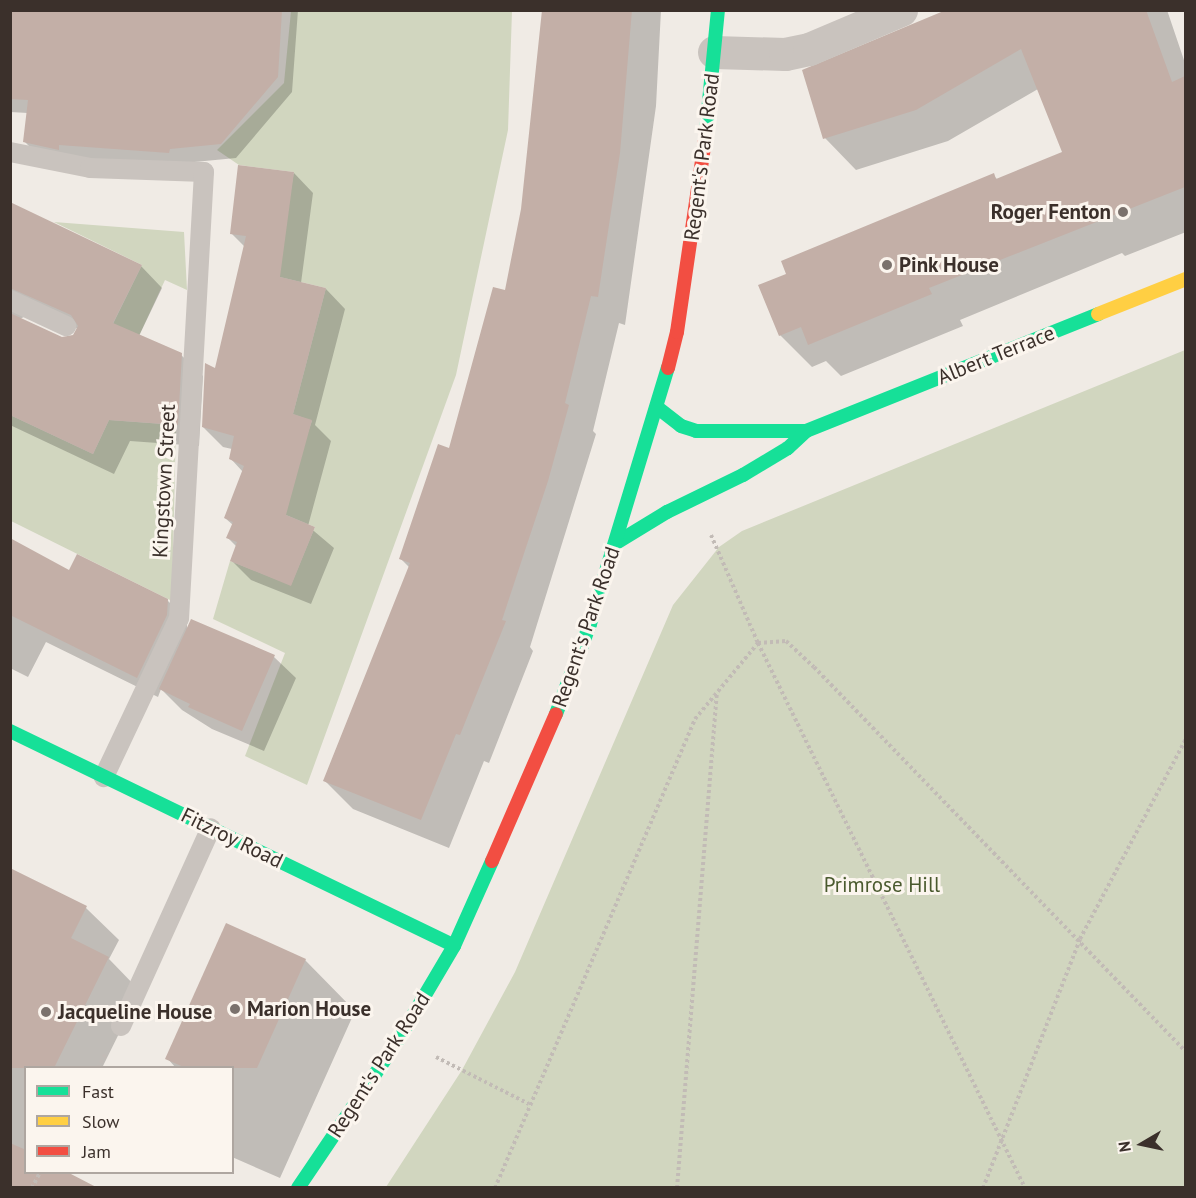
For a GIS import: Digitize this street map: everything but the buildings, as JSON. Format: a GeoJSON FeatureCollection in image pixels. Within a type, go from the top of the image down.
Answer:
{"type":"FeatureCollection","features":[{"type":"Feature","properties":{"kind":"street","name":"Regent's Park Road"},"geometry":{"type":"LineString","coordinates":[[298,1188],[399,1039],[454,946],[552,726],[616,543],[658,408],[677,332],[694,228],[718,10]]}},
{"type":"Feature","properties":{"kind":"street"},"geometry":{"type":"LineString","coordinates":[[714,52],[785,54],[809,49],[901,10]]}},
{"type":"Feature","properties":{"kind":"street","name":"Albert Terrace"},"geometry":{"type":"LineString","coordinates":[[616,543],[779,454],[806,430],[1185,279]]}},
{"type":"Feature","properties":{"kind":"street","name":"Albert Terrace"},"geometry":{"type":"LineString","coordinates":[[658,408],[681,426],[696,431],[806,430]]}},
{"type":"Feature","properties":{"kind":"street","name":"Fitzroy Road"},"geometry":{"type":"LineString","coordinates":[[10,731],[454,946]]}},
{"type":"Feature","properties":{"kind":"lane","name":"Kingstown Street"},"geometry":{"type":"LineString","coordinates":[[10,152],[90,168],[204,171],[179,618],[104,777]]}},
{"type":"Feature","properties":{"kind":"lane"},"geometry":{"type":"LineString","coordinates":[[10,300],[66,326]]}},
{"type":"Feature","properties":{"kind":"lane"},"geometry":{"type":"LineString","coordinates":[[121,1026],[211,828]]}},
{"type":"Feature","properties":{"kind":"path"},"geometry":{"type":"LineString","coordinates":[[688,502],[719,547],[758,643],[1025,1188]]}},
{"type":"Feature","properties":{"kind":"path"},"geometry":{"type":"LineString","coordinates":[[495,1188],[695,719],[758,643],[786,641],[1080,939],[1185,1052]]}},
{"type":"Feature","properties":{"kind":"path"},"geometry":{"type":"LineString","coordinates":[[677,1188],[717,693]]}},
{"type":"Feature","properties":{"kind":"path"},"geometry":{"type":"LineString","coordinates":[[983,1188],[1002,1145],[1080,939],[1185,739]]}},
{"type":"Feature","properties":{"kind":"path"},"geometry":{"type":"LineString","coordinates":[[399,1039],[529,1104]]}},
{"type":"Feature","properties":{"kind":"path"},"geometry":{"type":"LineString","coordinates":[[32,1188],[39,1174]]}},
{"type":"Feature","properties":{"kind":"green space"},"geometry":{"type":"Polygon","coordinates":[[[291,11],[512,11],[508,130],[456,375],[307,785],[245,756],[285,653],[213,619],[230,561],[291,585],[315,527],[279,512],[312,421],[293,414],[326,288],[276,276],[294,172],[239,165],[217,150],[284,83],[291,11]]]}},
{"type":"Feature","properties":{"kind":"green space"},"geometry":{"type":"Polygon","coordinates":[[[54,222],[184,232],[187,290],[165,280],[138,338],[112,326],[142,265],[54,222]]]}},
{"type":"Feature","properties":{"kind":"green space","name":"Primrose Hill"},"geometry":{"type":"Polygon","coordinates":[[[1185,350],[1185,1187],[386,1187],[462,1070],[515,972],[673,605],[719,547],[742,531],[1185,350]]]}},
{"type":"Feature","properties":{"kind":"green space"},"geometry":{"type":"Polygon","coordinates":[[[10,415],[93,454],[109,420],[176,425],[172,601],[11,521],[10,415]]]}},
{"type":"Feature","properties":{"kind":"traffic: fast"},"geometry":{"type":"LineString","coordinates":[[706,132],[718,10]]}},
{"type":"Feature","properties":{"kind":"traffic: fast"},"geometry":{"type":"LineString","coordinates":[[658,408],[681,426],[696,431],[806,431],[1098,314]]}},
{"type":"Feature","properties":{"kind":"traffic: fast"},"geometry":{"type":"LineString","coordinates":[[556,714],[590,624],[668,368]]}},
{"type":"Feature","properties":{"kind":"traffic: fast"},"geometry":{"type":"LineString","coordinates":[[616,543],[667,512],[743,475],[788,448],[806,431]]}},
{"type":"Feature","properties":{"kind":"traffic: fast"},"geometry":{"type":"LineString","coordinates":[[10,731],[454,946]]}},
{"type":"Feature","properties":{"kind":"traffic: fast"},"geometry":{"type":"LineString","coordinates":[[298,1188],[399,1039],[454,946],[492,861]]}},
{"type":"Feature","properties":{"kind":"traffic: slow"},"geometry":{"type":"LineString","coordinates":[[1098,314],[1186,279]]}},
{"type":"Feature","properties":{"kind":"traffic: jam"},"geometry":{"type":"LineString","coordinates":[[668,368],[677,332],[706,132]]}},
{"type":"Feature","properties":{"kind":"traffic: jam"},"geometry":{"type":"LineString","coordinates":[[492,861],[556,714]]}},
{"type":"Feature","properties":{"kind":"place","name":"Roger Fenton"},"geometry":{"type":"Point","coordinates":[1123,212]}},
{"type":"Feature","properties":{"kind":"place","name":"Pink House"},"geometry":{"type":"Point","coordinates":[887,265]}},
{"type":"Feature","properties":{"kind":"place","name":"Marion House"},"geometry":{"type":"Point","coordinates":[235,1009]}},
{"type":"Feature","properties":{"kind":"place","name":"Jacqueline House"},"geometry":{"type":"Point","coordinates":[46,1012]}}]}
